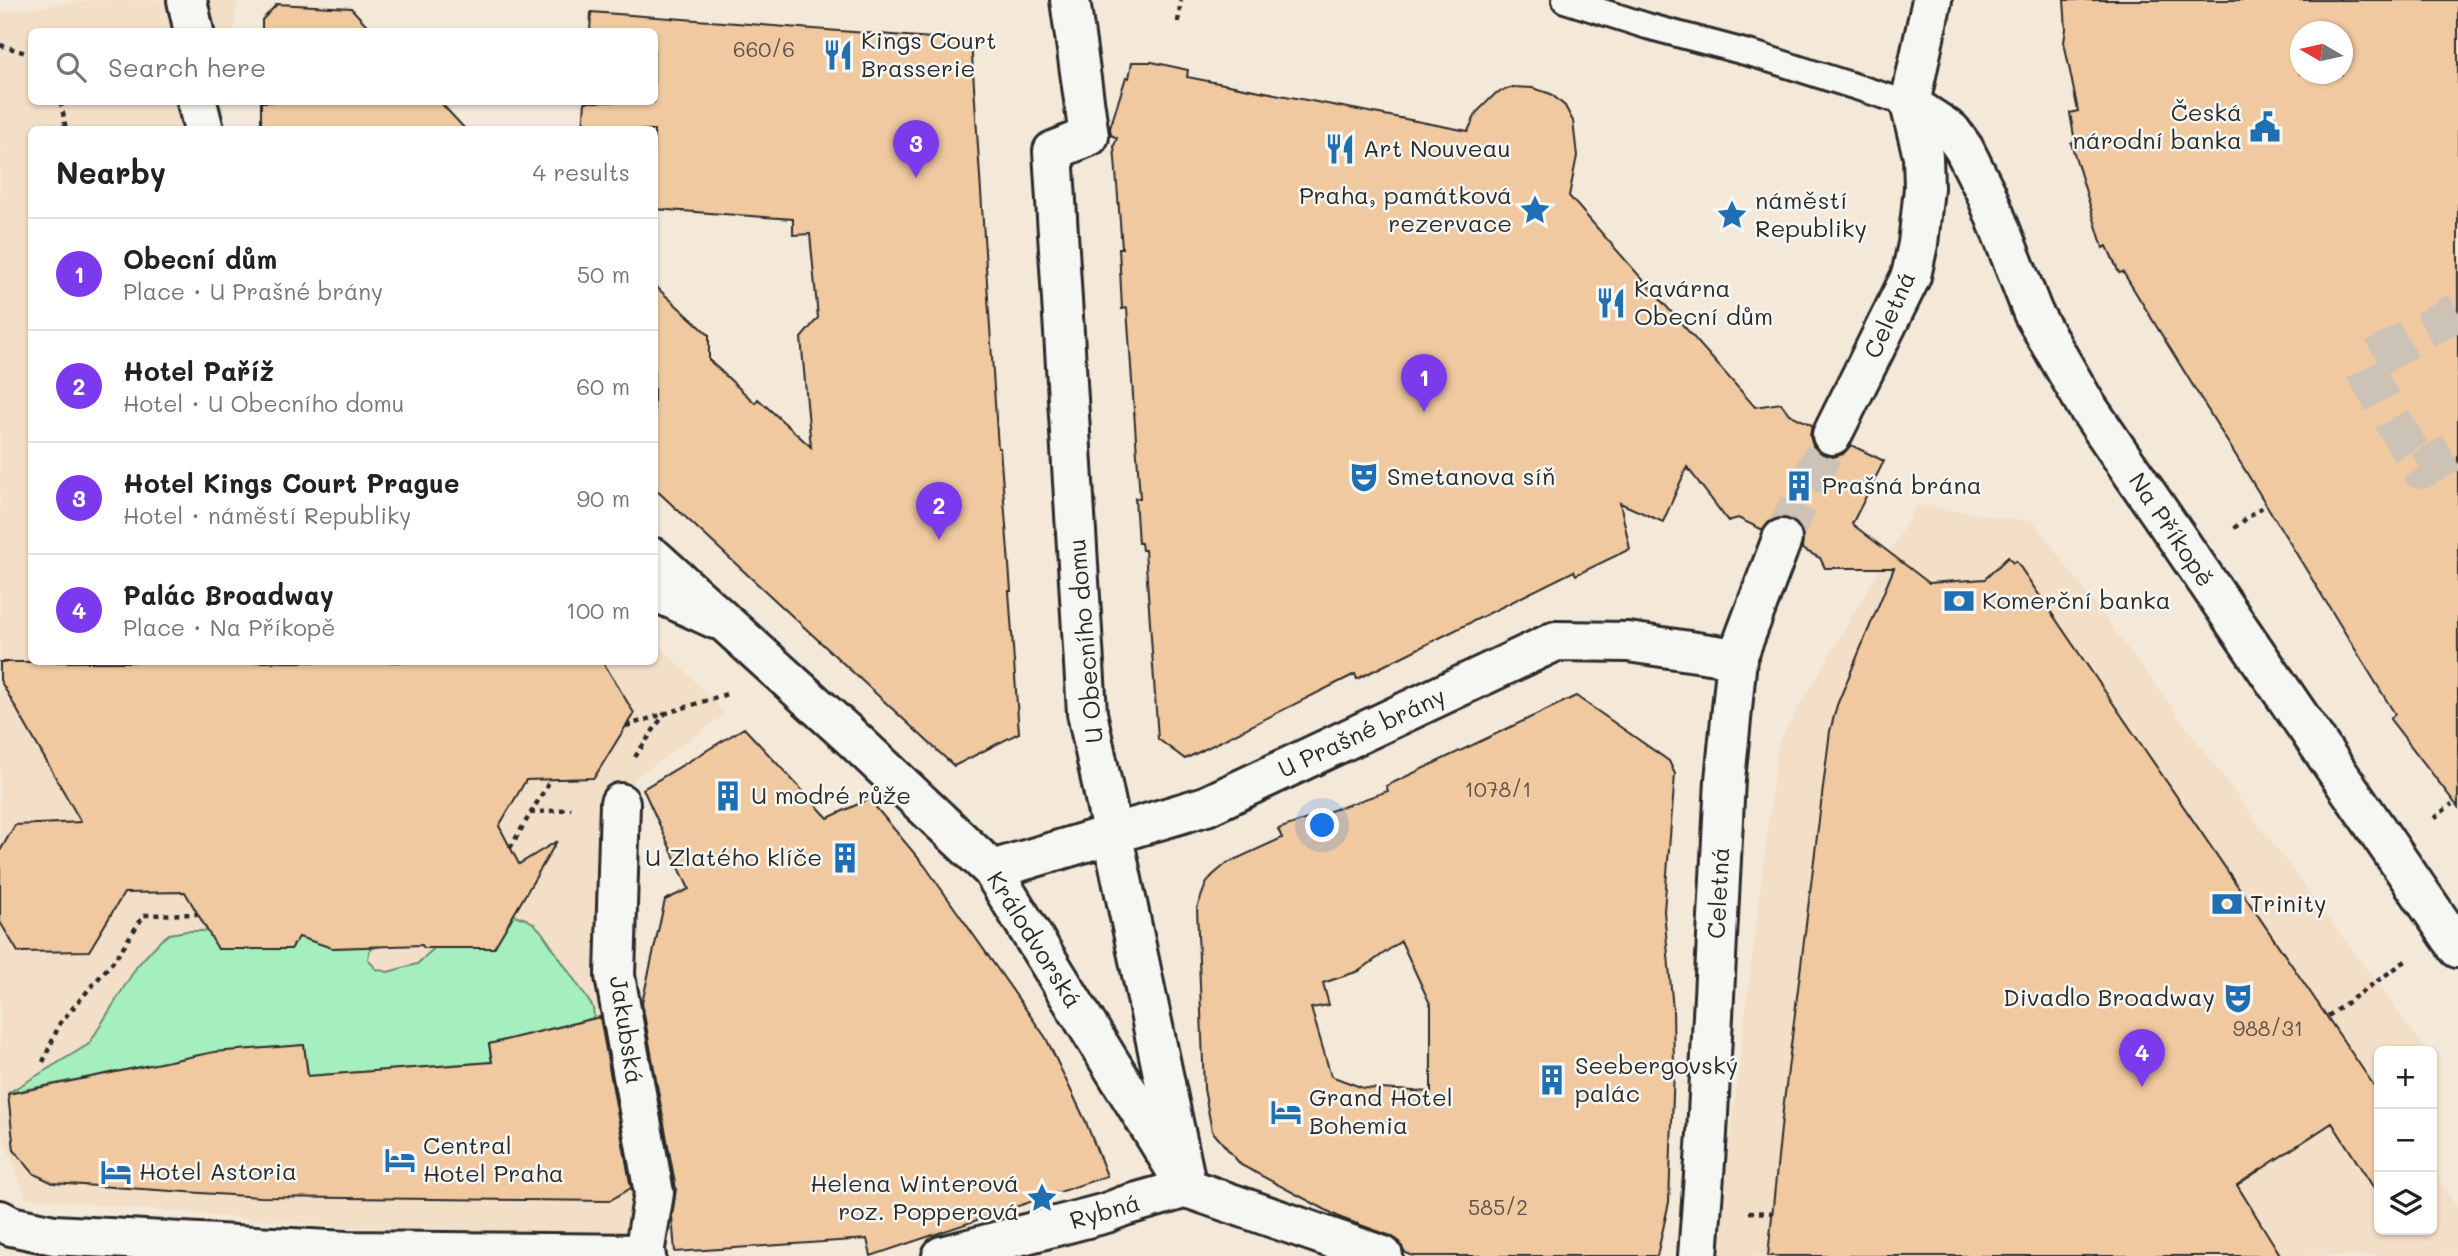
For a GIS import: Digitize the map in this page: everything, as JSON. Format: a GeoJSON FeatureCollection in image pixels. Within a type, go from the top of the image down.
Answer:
{"type":"FeatureCollection","features":[{"type":"Feature","properties":{"kind":"street"},"geometry":{"type":"LineString","coordinates":[[187,0],[193,28]]}},
{"type":"Feature","properties":{"kind":"street","name":"U Obecního domu"},"geometry":{"type":"LineString","coordinates":[[1070,0],[1089,136],[1053,151],[1087,713],[1187,1188]]}},
{"type":"Feature","properties":{"kind":"street"},"geometry":{"type":"LineString","coordinates":[[1910,104],[1932,0]]}},
{"type":"Feature","properties":{"kind":"street","name":"Celetná"},"geometry":{"type":"LineString","coordinates":[[1832,436],[1911,276],[1918,244],[1924,188],[1923,156],[1910,104]]}},
{"type":"Feature","properties":{"kind":"street","name":"Na Příkopě"},"geometry":{"type":"LineString","coordinates":[[1910,104],[1951,131],[1964,149],[1986,193],[2033,313],[2086,404],[2453,940]]}},
{"type":"Feature","properties":{"kind":"street"},"geometry":{"type":"LineString","coordinates":[[198,105],[203,126]]}},
{"type":"Feature","properties":{"kind":"street","name":"Celetná"},"geometry":{"type":"LineString","coordinates":[[1698,1256],[1725,780],[1737,658],[1782,539]]}},
{"type":"Feature","properties":{"kind":"street","name":"Králodvorská"},"geometry":{"type":"LineString","coordinates":[[658,562],[850,736],[992,870],[1187,1188]]}},
{"type":"Feature","properties":{"kind":"street","name":"U Prašné brány"},"geometry":{"type":"LineString","coordinates":[[992,870],[1206,806],[1556,641],[1628,642],[1737,658]]}},
{"type":"Feature","properties":{"kind":"street","name":"Jakubská"},"geometry":{"type":"LineString","coordinates":[[620,803],[615,976],[654,1193],[645,1255]]}},
{"type":"Feature","properties":{"kind":"street"},"geometry":{"type":"LineString","coordinates":[[1187,1188],[1383,1256]]}},
{"type":"Feature","properties":{"kind":"street","name":"Rybná"},"geometry":{"type":"LineString","coordinates":[[942,1256],[1106,1213],[1187,1188]]}},
{"type":"Feature","properties":{"kind":"street"},"geometry":{"type":"LineString","coordinates":[[0,1220],[11,1226],[54,1236],[334,1250],[645,1255]]}},
{"type":"Feature","properties":{"kind":"lane"},"geometry":{"type":"LineString","coordinates":[[1565,0],[1647,26],[1756,55],[1910,104]]}},
{"type":"Feature","properties":{"kind":"lane"},"geometry":{"type":"LineString","coordinates":[[658,597],[664,603],[741,638]]}},
{"type":"Feature","properties":{"kind":"path"},"geometry":{"type":"LineString","coordinates":[[1178,22],[1181,0]]}},
{"type":"Feature","properties":{"kind":"path"},"geometry":{"type":"LineString","coordinates":[[0,45],[28,54]]}},
{"type":"Feature","properties":{"kind":"path"},"geometry":{"type":"LineString","coordinates":[[62,105],[65,126]]}},
{"type":"Feature","properties":{"kind":"path"},"geometry":{"type":"LineString","coordinates":[[2234,528],[2265,505]]}},
{"type":"Feature","properties":{"kind":"path"},"geometry":{"type":"LineString","coordinates":[[626,726],[730,693]]}},
{"type":"Feature","properties":{"kind":"path"},"geometry":{"type":"LineString","coordinates":[[510,848],[551,779]]}},
{"type":"Feature","properties":{"kind":"path"},"geometry":{"type":"LineString","coordinates":[[2434,818],[2452,804]]}},
{"type":"Feature","properties":{"kind":"path"},"geometry":{"type":"LineString","coordinates":[[43,1062],[60,1023],[116,958],[144,915],[198,914]]}},
{"type":"Feature","properties":{"kind":"path"},"geometry":{"type":"LineString","coordinates":[[2328,1016],[2453,940]]}},
{"type":"Feature","properties":{"kind":"path"},"geometry":{"type":"LineString","coordinates":[[1745,1212],[1773,1213]]}},
{"type":"Feature","properties":{"kind":"shaded area"},"geometry":{"type":"Polygon","coordinates":[[[88,0],[238,0],[234,28],[28,28],[28,105],[225,105],[222,126],[28,126],[28,665],[658,665],[658,643],[726,714],[633,779],[633,955],[643,1191],[630,1236],[338,1227],[26,1198],[0,1129],[0,13],[88,0]]]}},
{"type":"Feature","properties":{"kind":"shaded area"},"geometry":{"type":"Polygon","coordinates":[[[1917,505],[2034,522],[2423,1046],[2374,1046],[2374,1235],[2437,1235],[2437,1178],[2458,1209],[2458,1256],[1716,1256],[1778,743],[1917,505]]]}},
{"type":"Feature","properties":{"kind":"green space"},"geometry":{"type":"Polygon","coordinates":[[[482,904],[526,919],[541,931],[593,1007],[594,1018],[489,1044],[492,1062],[308,1076],[304,1045],[218,1052],[8,1093],[89,1044],[137,966],[169,934],[187,931],[317,930],[332,948],[381,946],[370,949],[368,959],[376,969],[388,972],[417,964],[482,904]]]}},
{"type":"Feature","properties":{"kind":"building"},"geometry":{"type":"Polygon","coordinates":[[[2064,0],[2458,0],[2458,807],[2390,719],[2395,714],[2123,272],[2119,273],[2107,246],[2103,248],[2071,143],[2075,142],[2070,113],[2078,111],[2064,42],[2064,0]]]}},
{"type":"Feature","properties":{"kind":"building"},"geometry":{"type":"Polygon","coordinates":[[[277,4],[351,8],[369,28],[262,28],[262,20],[277,4]]]}},
{"type":"Feature","properties":{"kind":"building"},"geometry":{"type":"Polygon","coordinates":[[[591,12],[971,41],[1019,733],[954,766],[658,492],[658,289],[709,335],[709,360],[755,403],[758,399],[811,447],[801,338],[818,318],[810,234],[793,235],[793,219],[658,209],[658,126],[583,126],[585,105],[658,105],[658,28],[590,28],[591,12]]]}},
{"type":"Feature","properties":{"kind":"building"},"geometry":{"type":"Polygon","coordinates":[[[1132,62],[1152,62],[1188,70],[1187,77],[1468,131],[1477,112],[1496,93],[1513,87],[1533,88],[1551,94],[1565,106],[1573,121],[1577,156],[1569,196],[1755,407],[1781,403],[1789,414],[1812,425],[1810,436],[1813,446],[1823,455],[1833,457],[1843,454],[1851,445],[1884,461],[1852,524],[1929,583],[1985,579],[2008,557],[2013,563],[2016,561],[2374,1086],[2374,1188],[2332,1123],[2237,1185],[2281,1256],[1768,1256],[1782,1118],[1830,731],[1837,705],[1894,568],[1825,568],[1820,558],[1802,549],[1803,535],[1798,525],[1789,518],[1778,518],[1769,522],[1763,530],[1738,518],[1728,521],[1687,467],[1663,522],[1620,503],[1630,549],[1576,575],[1574,571],[1357,679],[1355,674],[1185,759],[1158,739],[1145,550],[1142,550],[1141,543],[1138,543],[1135,498],[1140,498],[1127,308],[1122,309],[1119,248],[1122,248],[1114,146],[1117,138],[1111,135],[1110,128],[1126,77],[1129,78],[1132,62]]]}},
{"type":"Feature","properties":{"kind":"building"},"geometry":{"type":"Polygon","coordinates":[[[261,105],[443,105],[462,126],[261,126],[261,105]]]}},
{"type":"Feature","properties":{"kind":"building"},"geometry":{"type":"Polygon","coordinates":[[[0,662],[28,662],[28,665],[605,665],[634,713],[594,778],[526,780],[499,826],[519,864],[557,841],[494,948],[424,948],[422,945],[332,948],[299,937],[291,949],[218,949],[185,892],[124,893],[89,951],[18,952],[0,922],[0,851],[15,825],[81,822],[0,680],[0,662]]]}},
{"type":"Feature","properties":{"kind":"building"},"geometry":{"type":"Polygon","coordinates":[[[1576,696],[1669,761],[1675,774],[1664,911],[1673,1010],[1674,1068],[1669,1202],[1657,1256],[1413,1256],[1404,1252],[1400,1242],[1391,1236],[1341,1218],[1241,1165],[1212,1131],[1204,1089],[1197,908],[1206,884],[1227,863],[1282,838],[1278,829],[1388,791],[1386,786],[1576,696]],[[1401,941],[1359,971],[1323,983],[1329,1005],[1311,1008],[1331,1076],[1363,1088],[1431,1092],[1431,1006],[1401,941]]]}},
{"type":"Feature","properties":{"kind":"building"},"geometry":{"type":"Polygon","coordinates":[[[744,728],[828,818],[869,799],[925,866],[1046,1038],[1085,1120],[1107,1176],[871,1256],[867,1239],[675,1252],[672,1216],[676,1189],[642,1003],[665,900],[689,889],[643,789],[744,728]]]}},
{"type":"Feature","properties":{"kind":"building"},"geometry":{"type":"Polygon","coordinates":[[[600,1017],[631,1188],[609,1201],[260,1197],[53,1183],[34,1174],[14,1150],[8,1094],[214,1052],[304,1045],[308,1076],[492,1062],[489,1044],[600,1017]]]}},
{"type":"Feature","properties":{"kind":"tunnel"},"geometry":{"type":"LineString","coordinates":[[2458,311],[2362,366],[2421,470],[2458,449]]}},
{"type":"Feature","properties":{"kind":"tunnel"},"geometry":{"type":"LineString","coordinates":[[1782,539],[1832,435]]}},
{"type":"Feature","properties":{"kind":"place","name":"Kings Court Brasserie"},"geometry":{"type":"Point","coordinates":[838,55]}},
{"type":"Feature","properties":{"kind":"place","name":"Česká národní banka"},"geometry":{"type":"Point","coordinates":[2265,127]}},
{"type":"Feature","properties":{"kind":"place","name":"Art Nouveau"},"geometry":{"type":"Point","coordinates":[1340,149]}},
{"type":"Feature","properties":{"kind":"place","name":"Hotel Kings Court Prague"},"geometry":{"type":"Point","coordinates":[916,178]}},
{"type":"Feature","properties":{"kind":"place","name":"Praha, památková rezervace"},"geometry":{"type":"Point","coordinates":[1535,210]}},
{"type":"Feature","properties":{"kind":"place","name":"náměstí Republiky"},"geometry":{"type":"Point","coordinates":[1732,215]}},
{"type":"Feature","properties":{"kind":"place","name":"Kavárna Obecní dům"},"geometry":{"type":"Point","coordinates":[1611,303]}},
{"type":"Feature","properties":{"kind":"place","name":"Obecní dům"},"geometry":{"type":"Point","coordinates":[1424,412]}},
{"type":"Feature","properties":{"kind":"place","name":"Smetanova síň"},"geometry":{"type":"Point","coordinates":[1364,477]}},
{"type":"Feature","properties":{"kind":"place","name":"Prašná brána"},"geometry":{"type":"Point","coordinates":[1799,486]}},
{"type":"Feature","properties":{"kind":"place","name":"Hotel Paříž"},"geometry":{"type":"Point","coordinates":[939,540]}},
{"type":"Feature","properties":{"kind":"place","name":"Komerční banka"},"geometry":{"type":"Point","coordinates":[1959,601]}},
{"type":"Feature","properties":{"kind":"place","name":"U modré růže"},"geometry":{"type":"Point","coordinates":[728,796]}},
{"type":"Feature","properties":{"kind":"place","name":"U Zlatého klíče"},"geometry":{"type":"Point","coordinates":[845,858]}},
{"type":"Feature","properties":{"kind":"place","name":"Trinity"},"geometry":{"type":"Point","coordinates":[2227,904]}},
{"type":"Feature","properties":{"kind":"place","name":"Divadlo Broadway"},"geometry":{"type":"Point","coordinates":[2238,998]}},
{"type":"Feature","properties":{"kind":"place","name":"Seebergovský palác"},"geometry":{"type":"Point","coordinates":[1552,1080]}},
{"type":"Feature","properties":{"kind":"place","name":"Palác Broadway"},"geometry":{"type":"Point","coordinates":[2142,1087]}},
{"type":"Feature","properties":{"kind":"place","name":"Grand Hotel Bohemia"},"geometry":{"type":"Point","coordinates":[1286,1112]}},
{"type":"Feature","properties":{"kind":"place","name":"Central Hotel Praha"},"geometry":{"type":"Point","coordinates":[400,1160]}},
{"type":"Feature","properties":{"kind":"place","name":"Hotel Astoria"},"geometry":{"type":"Point","coordinates":[116,1172]}},
{"type":"Feature","properties":{"kind":"place","name":"Helena Winterová roz. Popperová"},"geometry":{"type":"Point","coordinates":[1042,1198]}}]}
